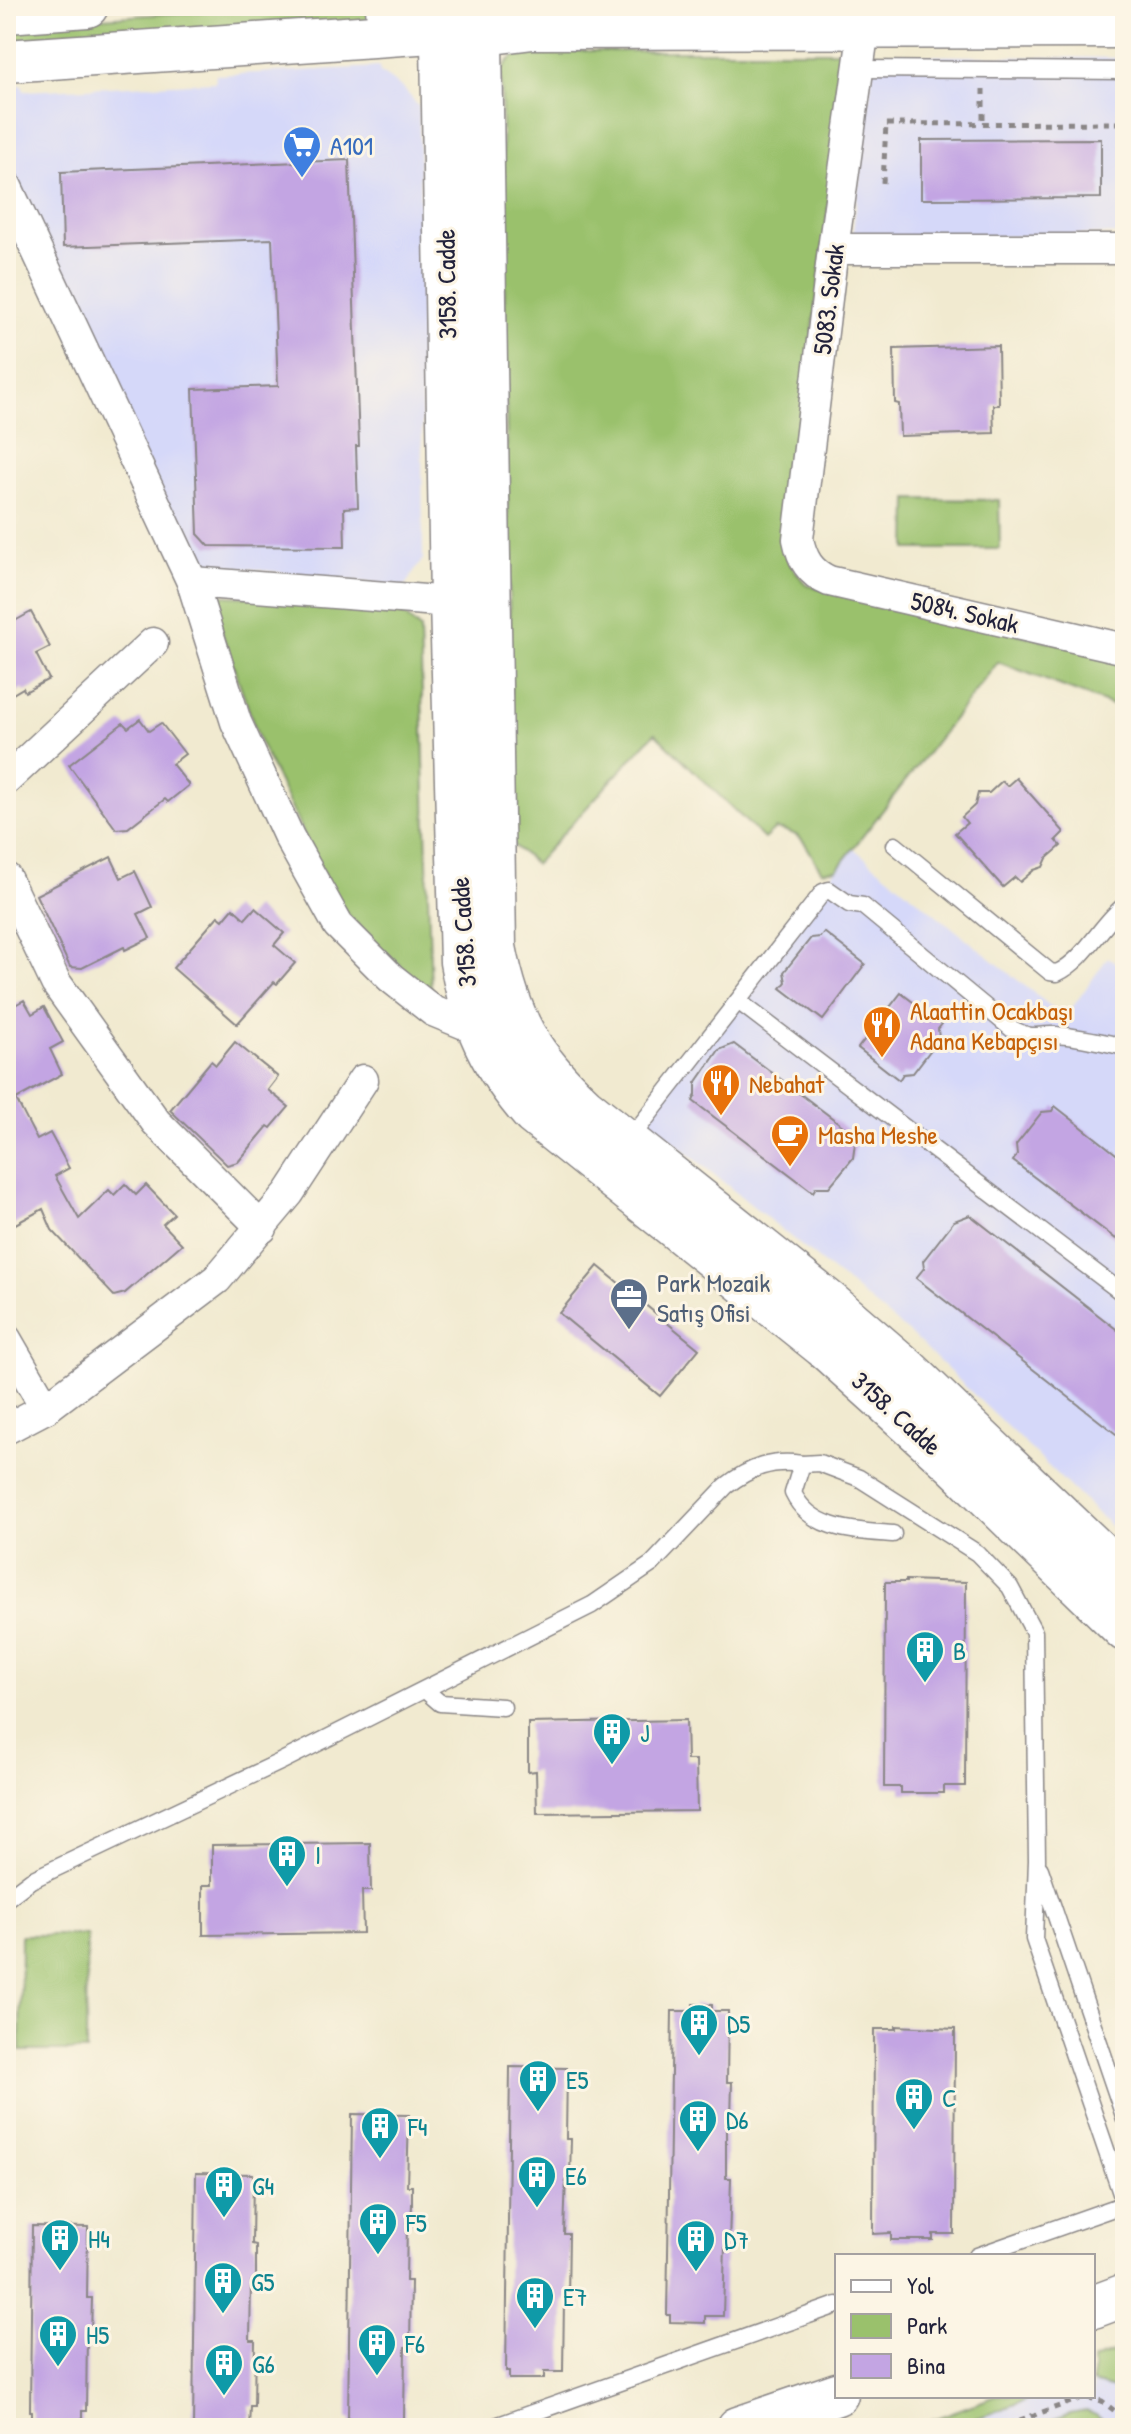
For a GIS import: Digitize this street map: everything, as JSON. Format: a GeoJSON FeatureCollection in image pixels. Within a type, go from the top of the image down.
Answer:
{"type":"FeatureCollection","features":[{"type":"Feature","properties":{"kind":"street"},"geometry":{"type":"LineString","coordinates":[[6,12],[87,6]]}},
{"type":"Feature","properties":{"kind":"street"},"geometry":{"type":"LineString","coordinates":[[381,6],[382,22],[463,22],[533,28],[1125,27]]}},
{"type":"Feature","properties":{"kind":"street"},"geometry":{"type":"LineString","coordinates":[[6,61],[543,17],[543,6]]}},
{"type":"Feature","properties":{"kind":"street","name":"3158. Cadde"},"geometry":{"type":"LineString","coordinates":[[463,22],[451,602],[461,962],[468,1002],[477,1029],[495,1063],[523,1103],[559,1137],[616,1157],[830,1303],[908,1370],[1125,1577]]}},
{"type":"Feature","properties":{"kind":"street","name":"3158. Cadde"},"geometry":{"type":"LineString","coordinates":[[463,22],[495,947],[511,1004],[532,1049],[552,1077],[584,1107],[616,1157],[955,1465],[1125,1630]]}},
{"type":"Feature","properties":{"kind":"street","name":"5083. Sokak"},"geometry":{"type":"LineString","coordinates":[[810,568],[801,554],[798,539],[833,249],[864,28]]}},
{"type":"Feature","properties":{"kind":"street"},"geometry":{"type":"LineString","coordinates":[[6,185],[192,582],[236,722],[289,837],[338,925],[391,978],[433,1011],[477,1029]]}},
{"type":"Feature","properties":{"kind":"street"},"geometry":{"type":"LineString","coordinates":[[833,249],[1125,249]]}},
{"type":"Feature","properties":{"kind":"street","name":"5084. Sokak"},"geometry":{"type":"LineString","coordinates":[[810,568],[829,581],[1125,649]]}},
{"type":"Feature","properties":{"kind":"street"},"geometry":{"type":"LineString","coordinates":[[192,582],[451,602]]}},
{"type":"Feature","properties":{"kind":"street"},"geometry":{"type":"LineString","coordinates":[[6,780],[153,643]]}},
{"type":"Feature","properties":{"kind":"street"},"geometry":{"type":"LineString","coordinates":[[6,878],[56,983],[156,1122],[262,1228]]}},
{"type":"Feature","properties":{"kind":"street"},"geometry":{"type":"LineString","coordinates":[[6,1429],[46,1408],[217,1279],[289,1193],[363,1080]]}},
{"type":"Feature","properties":{"kind":"street"},"geometry":{"type":"LineString","coordinates":[[6,1339],[46,1408]]}},
{"type":"Feature","properties":{"kind":"street"},"geometry":{"type":"LineString","coordinates":[[1095,2306],[1125,2295]]}},
{"type":"Feature","properties":{"kind":"street"},"geometry":{"type":"LineString","coordinates":[[738,2428],[835,2395]]}},
{"type":"Feature","properties":{"kind":"lane"},"geometry":{"type":"LineString","coordinates":[[860,69],[1125,71]]}},
{"type":"Feature","properties":{"kind":"lane"},"geometry":{"type":"LineString","coordinates":[[895,845],[1050,972],[1057,973],[1075,960],[1125,905]]}},
{"type":"Feature","properties":{"kind":"lane"},"geometry":{"type":"LineString","coordinates":[[616,1157],[823,892],[829,890],[849,904],[863,906],[1012,1029],[1025,1036],[1039,1038],[1052,1034],[1125,1047]]}},
{"type":"Feature","properties":{"kind":"lane"},"geometry":{"type":"LineString","coordinates":[[738,1001],[1125,1295]]}},
{"type":"Feature","properties":{"kind":"lane"},"geometry":{"type":"LineString","coordinates":[[6,1899],[31,1880],[561,1622],[622,1586],[652,1564],[726,1486],[740,1476],[772,1463],[819,1463],[859,1478],[977,1553],[1010,1587],[1034,1632],[1037,1860],[1034,1939],[1125,2205],[983,2254]]}},
{"type":"Feature","properties":{"kind":"lane"},"geometry":{"type":"LineString","coordinates":[[802,1464],[793,1493],[799,1506],[815,1519],[847,1531],[893,1534]]}},
{"type":"Feature","properties":{"kind":"lane"},"geometry":{"type":"LineString","coordinates":[[425,1690],[440,1703],[503,1707]]}},
{"type":"Feature","properties":{"kind":"lane"},"geometry":{"type":"LineString","coordinates":[[1037,1860],[1125,2119]]}},
{"type":"Feature","properties":{"kind":"lane"},"geometry":{"type":"LineString","coordinates":[[490,2428],[835,2306]]}},
{"type":"Feature","properties":{"kind":"path"},"geometry":{"type":"LineString","coordinates":[[983,104],[983,124]]}},
{"type":"Feature","properties":{"kind":"path"},"geometry":{"type":"LineString","coordinates":[[883,183],[886,124],[1125,123]]}},
{"type":"Feature","properties":{"kind":"path"},"geometry":{"type":"LineString","coordinates":[[997,2428],[1082,2398]]}},
{"type":"Feature","properties":{"kind":"path"},"geometry":{"type":"LineString","coordinates":[[1089,2398],[1102,2401],[1125,2419]]}},
{"type":"Feature","properties":{"kind":"shaded area"},"geometry":{"type":"Polygon","coordinates":[[[879,55],[1125,58],[1125,234],[852,239],[874,60],[879,55]]]}},
{"type":"Feature","properties":{"kind":"shaded area"},"geometry":{"type":"Polygon","coordinates":[[[379,67],[380,72],[404,89],[419,107],[423,559],[404,587],[194,562],[13,177],[6,156],[6,85],[22,85],[24,91],[215,82],[216,75],[379,67]]]}},
{"type":"Feature","properties":{"kind":"shaded area"},"geometry":{"type":"Polygon","coordinates":[[[853,848],[1065,1018],[1108,957],[1125,970],[1125,1540],[916,1339],[641,1115],[853,848]]]}},
{"type":"Feature","properties":{"kind":"shaded area"},"geometry":{"type":"Polygon","coordinates":[[[1112,2353],[1125,2355],[1125,2428],[909,2428],[991,2398],[1095,2398],[1095,2359],[1112,2353]]]}},
{"type":"Feature","properties":{"kind":"green space"},"geometry":{"type":"Polygon","coordinates":[[[291,6],[381,6],[382,22],[6,42],[6,24],[291,6]]]}},
{"type":"Feature","properties":{"kind":"green space"},"geometry":{"type":"Polygon","coordinates":[[[532,51],[837,51],[844,55],[846,63],[786,548],[789,562],[806,585],[1125,659],[1125,710],[998,662],[837,869],[822,871],[805,843],[794,834],[775,829],[764,839],[655,733],[535,864],[513,845],[501,71],[514,57],[532,51]]]}},
{"type":"Feature","properties":{"kind":"green space"},"geometry":{"type":"Polygon","coordinates":[[[908,499],[999,500],[1000,549],[907,549],[908,499]]]}},
{"type":"Feature","properties":{"kind":"green space"},"geometry":{"type":"Polygon","coordinates":[[[209,595],[393,605],[420,629],[431,991],[383,954],[336,901],[261,745],[209,595]]]}},
{"type":"Feature","properties":{"kind":"green space"},"geometry":{"type":"Polygon","coordinates":[[[21,1935],[87,1935],[86,2051],[20,2051],[21,1935]]]}},
{"type":"Feature","properties":{"kind":"green space"},"geometry":{"type":"Polygon","coordinates":[[[1112,2353],[1125,2355],[1125,2398],[1113,2389],[1095,2384],[1095,2359],[1112,2353]]]}},
{"type":"Feature","properties":{"kind":"green space"},"geometry":{"type":"Polygon","coordinates":[[[991,2398],[1032,2398],[950,2428],[909,2428],[991,2398]]]}},
{"type":"Feature","properties":{"kind":"green space"},"geometry":{"type":"Polygon","coordinates":[[[1086,2411],[1112,2428],[1032,2428],[1070,2414],[1086,2411]]]}},
{"type":"Feature","properties":{"kind":"building"},"geometry":{"type":"Polygon","coordinates":[[[1101,139],[1101,198],[921,199],[921,140],[1101,139]]]}},
{"type":"Feature","properties":{"kind":"building"},"geometry":{"type":"Polygon","coordinates":[[[349,160],[359,446],[356,446],[358,507],[344,508],[345,547],[209,546],[198,534],[193,389],[278,386],[272,239],[63,247],[61,172],[349,160]]]}},
{"type":"Feature","properties":{"kind":"building"},"geometry":{"type":"Polygon","coordinates":[[[998,346],[999,405],[993,405],[994,433],[900,436],[899,404],[895,403],[894,349],[998,346]]]}},
{"type":"Feature","properties":{"kind":"building"},"geometry":{"type":"Polygon","coordinates":[[[31,612],[50,647],[36,654],[49,679],[6,698],[6,626],[31,612]]]}},
{"type":"Feature","properties":{"kind":"building"},"geometry":{"type":"Polygon","coordinates":[[[140,719],[149,731],[161,723],[185,754],[172,764],[189,785],[128,828],[116,829],[69,765],[123,723],[128,728],[140,719]]]}},
{"type":"Feature","properties":{"kind":"building"},"geometry":{"type":"Polygon","coordinates":[[[1016,778],[1064,832],[1056,840],[1061,846],[1047,858],[1043,867],[1034,870],[1020,882],[1015,877],[1003,887],[955,833],[967,823],[962,817],[975,805],[978,793],[989,793],[1002,781],[1007,786],[1016,778]]]}},
{"type":"Feature","properties":{"kind":"building"},"geometry":{"type":"Polygon","coordinates":[[[111,857],[121,878],[135,871],[152,907],[138,914],[150,938],[82,968],[70,967],[36,895],[111,857]]]}},
{"type":"Feature","properties":{"kind":"building"},"geometry":{"type":"Polygon","coordinates":[[[233,908],[245,919],[255,908],[284,933],[274,945],[295,963],[237,1024],[173,968],[218,916],[223,920],[233,908]]]}},
{"type":"Feature","properties":{"kind":"building"},"geometry":{"type":"Polygon","coordinates":[[[824,932],[865,964],[823,1020],[781,988],[786,982],[784,972],[811,938],[820,937],[824,932]]]}},
{"type":"Feature","properties":{"kind":"building"},"geometry":{"type":"Polygon","coordinates":[[[901,993],[942,1024],[938,1029],[939,1039],[913,1073],[903,1074],[899,1080],[858,1048],[901,993]]]}},
{"type":"Feature","properties":{"kind":"building"},"geometry":{"type":"Polygon","coordinates":[[[24,1000],[32,1014],[44,1007],[63,1042],[50,1049],[62,1074],[16,1099],[37,1140],[50,1133],[69,1168],[55,1176],[79,1219],[109,1190],[114,1195],[125,1184],[136,1195],[146,1185],[174,1214],[163,1224],[182,1244],[125,1293],[114,1296],[52,1230],[43,1209],[6,1229],[6,1010],[24,1000]]]}},
{"type":"Feature","properties":{"kind":"building"},"geometry":{"type":"Polygon","coordinates":[[[235,1042],[278,1077],[268,1090],[289,1107],[271,1128],[268,1126],[238,1162],[227,1165],[170,1110],[211,1061],[216,1065],[235,1042]]]}},
{"type":"Feature","properties":{"kind":"building"},"geometry":{"type":"Polygon","coordinates":[[[734,1044],[856,1136],[853,1158],[829,1187],[816,1187],[813,1192],[693,1101],[696,1083],[719,1050],[734,1044]]]}},
{"type":"Feature","properties":{"kind":"building"},"geometry":{"type":"Polygon","coordinates":[[[1055,1106],[1125,1161],[1125,1227],[1116,1239],[1013,1161],[1017,1155],[1016,1145],[1042,1112],[1052,1111],[1055,1106]]]}},
{"type":"Feature","properties":{"kind":"building"},"geometry":{"type":"Polygon","coordinates":[[[970,1215],[1125,1336],[1125,1441],[916,1278],[924,1268],[923,1261],[954,1221],[970,1215]]]}},
{"type":"Feature","properties":{"kind":"building","name":"Park Mozaik Satış Ofisi"},"geometry":{"type":"Polygon","coordinates":[[[598,1266],[699,1349],[660,1396],[559,1313],[598,1266]]]}},
{"type":"Feature","properties":{"kind":"building","name":"B"},"geometry":{"type":"Polygon","coordinates":[[[885,1582],[966,1582],[965,1786],[944,1786],[944,1793],[901,1793],[901,1787],[884,1787],[885,1582]]]}},
{"type":"Feature","properties":{"kind":"building","name":"J"},"geometry":{"type":"Polygon","coordinates":[[[686,1720],[687,1760],[696,1760],[697,1811],[537,1813],[536,1771],[528,1772],[528,1723],[686,1720]]]}},
{"type":"Feature","properties":{"kind":"building","name":"I"},"geometry":{"type":"Polygon","coordinates":[[[370,1843],[371,1891],[362,1891],[363,1933],[203,1935],[203,1885],[212,1885],[212,1845],[370,1843]]]}},
{"type":"Feature","properties":{"kind":"building"},"geometry":{"type":"Polygon","coordinates":[[[693,2004],[712,2005],[712,2011],[728,2011],[727,2082],[732,2082],[731,2120],[726,2120],[726,2178],[731,2178],[723,2316],[705,2316],[705,2323],[670,2322],[670,2315],[667,2315],[672,2011],[693,2011],[693,2004]]]}},
{"type":"Feature","properties":{"kind":"building","name":"C"},"geometry":{"type":"Polygon","coordinates":[[[896,2026],[955,2029],[954,2234],[933,2234],[933,2240],[891,2240],[891,2233],[873,2234],[874,2029],[896,2029],[896,2026]]]}},
{"type":"Feature","properties":{"kind":"building"},"geometry":{"type":"Polygon","coordinates":[[[510,2067],[567,2068],[566,2139],[571,2139],[564,2234],[569,2234],[563,2372],[544,2372],[544,2379],[509,2379],[509,2372],[506,2372],[510,2067]]]}},
{"type":"Feature","properties":{"kind":"building"},"geometry":{"type":"Polygon","coordinates":[[[352,2114],[409,2115],[407,2186],[412,2186],[412,2205],[411,2223],[407,2223],[406,2281],[411,2281],[410,2347],[405,2347],[404,2419],[385,2419],[385,2426],[351,2425],[351,2418],[348,2418],[352,2114]]]}},
{"type":"Feature","properties":{"kind":"building"},"geometry":{"type":"Polygon","coordinates":[[[196,2173],[253,2174],[252,2244],[256,2245],[256,2282],[251,2282],[250,2340],[255,2340],[254,2406],[250,2406],[249,2428],[193,2428],[196,2173]]]}},
{"type":"Feature","properties":{"kind":"building"},"geometry":{"type":"Polygon","coordinates":[[[32,2226],[88,2227],[87,2298],[92,2298],[91,2335],[87,2335],[86,2411],[82,2411],[82,2428],[32,2428],[32,2226]]]}},
{"type":"Feature","properties":{"kind":"place","name":"A101"},"geometry":{"type":"Point","coordinates":[302,179]}},
{"type":"Feature","properties":{"kind":"place","name":"Alaattin Ocakbaşı Adana Kebapçısı"},"geometry":{"type":"Point","coordinates":[882,1059]}},
{"type":"Feature","properties":{"kind":"place","name":"Nebahat"},"geometry":{"type":"Point","coordinates":[721,1117]}},
{"type":"Feature","properties":{"kind":"place","name":"Masha Meshe"},"geometry":{"type":"Point","coordinates":[790,1168]}},
{"type":"Feature","properties":{"kind":"place","name":"Park Mozaik Satış Ofisi"},"geometry":{"type":"Point","coordinates":[629,1331]}},
{"type":"Feature","properties":{"kind":"place","name":"B"},"geometry":{"type":"Point","coordinates":[925,1684]}},
{"type":"Feature","properties":{"kind":"place","name":"J"},"geometry":{"type":"Point","coordinates":[612,1766]}},
{"type":"Feature","properties":{"kind":"place","name":"I"},"geometry":{"type":"Point","coordinates":[287,1888]}},
{"type":"Feature","properties":{"kind":"place","name":"D5"},"geometry":{"type":"Point","coordinates":[699,2057]}},
{"type":"Feature","properties":{"kind":"place","name":"E5"},"geometry":{"type":"Point","coordinates":[538,2113]}},
{"type":"Feature","properties":{"kind":"place","name":"C"},"geometry":{"type":"Point","coordinates":[914,2131]}},
{"type":"Feature","properties":{"kind":"place","name":"D6"},"geometry":{"type":"Point","coordinates":[698,2153]}},
{"type":"Feature","properties":{"kind":"place","name":"F4"},"geometry":{"type":"Point","coordinates":[380,2160]}},
{"type":"Feature","properties":{"kind":"place","name":"E6"},"geometry":{"type":"Point","coordinates":[537,2209]}},
{"type":"Feature","properties":{"kind":"place","name":"G4"},"geometry":{"type":"Point","coordinates":[224,2219]}},
{"type":"Feature","properties":{"kind":"place","name":"F5"},"geometry":{"type":"Point","coordinates":[378,2256]}},
{"type":"Feature","properties":{"kind":"place","name":"H4"},"geometry":{"type":"Point","coordinates":[60,2272]}},
{"type":"Feature","properties":{"kind":"place","name":"D7"},"geometry":{"type":"Point","coordinates":[696,2273]}},
{"type":"Feature","properties":{"kind":"place","name":"G5"},"geometry":{"type":"Point","coordinates":[223,2315]}},
{"type":"Feature","properties":{"kind":"place","name":"E7"},"geometry":{"type":"Point","coordinates":[535,2330]}},
{"type":"Feature","properties":{"kind":"place","name":"H5"},"geometry":{"type":"Point","coordinates":[58,2368]}},
{"type":"Feature","properties":{"kind":"place","name":"F6"},"geometry":{"type":"Point","coordinates":[377,2377]}},
{"type":"Feature","properties":{"kind":"place","name":"G6"},"geometry":{"type":"Point","coordinates":[224,2397]}}]}
